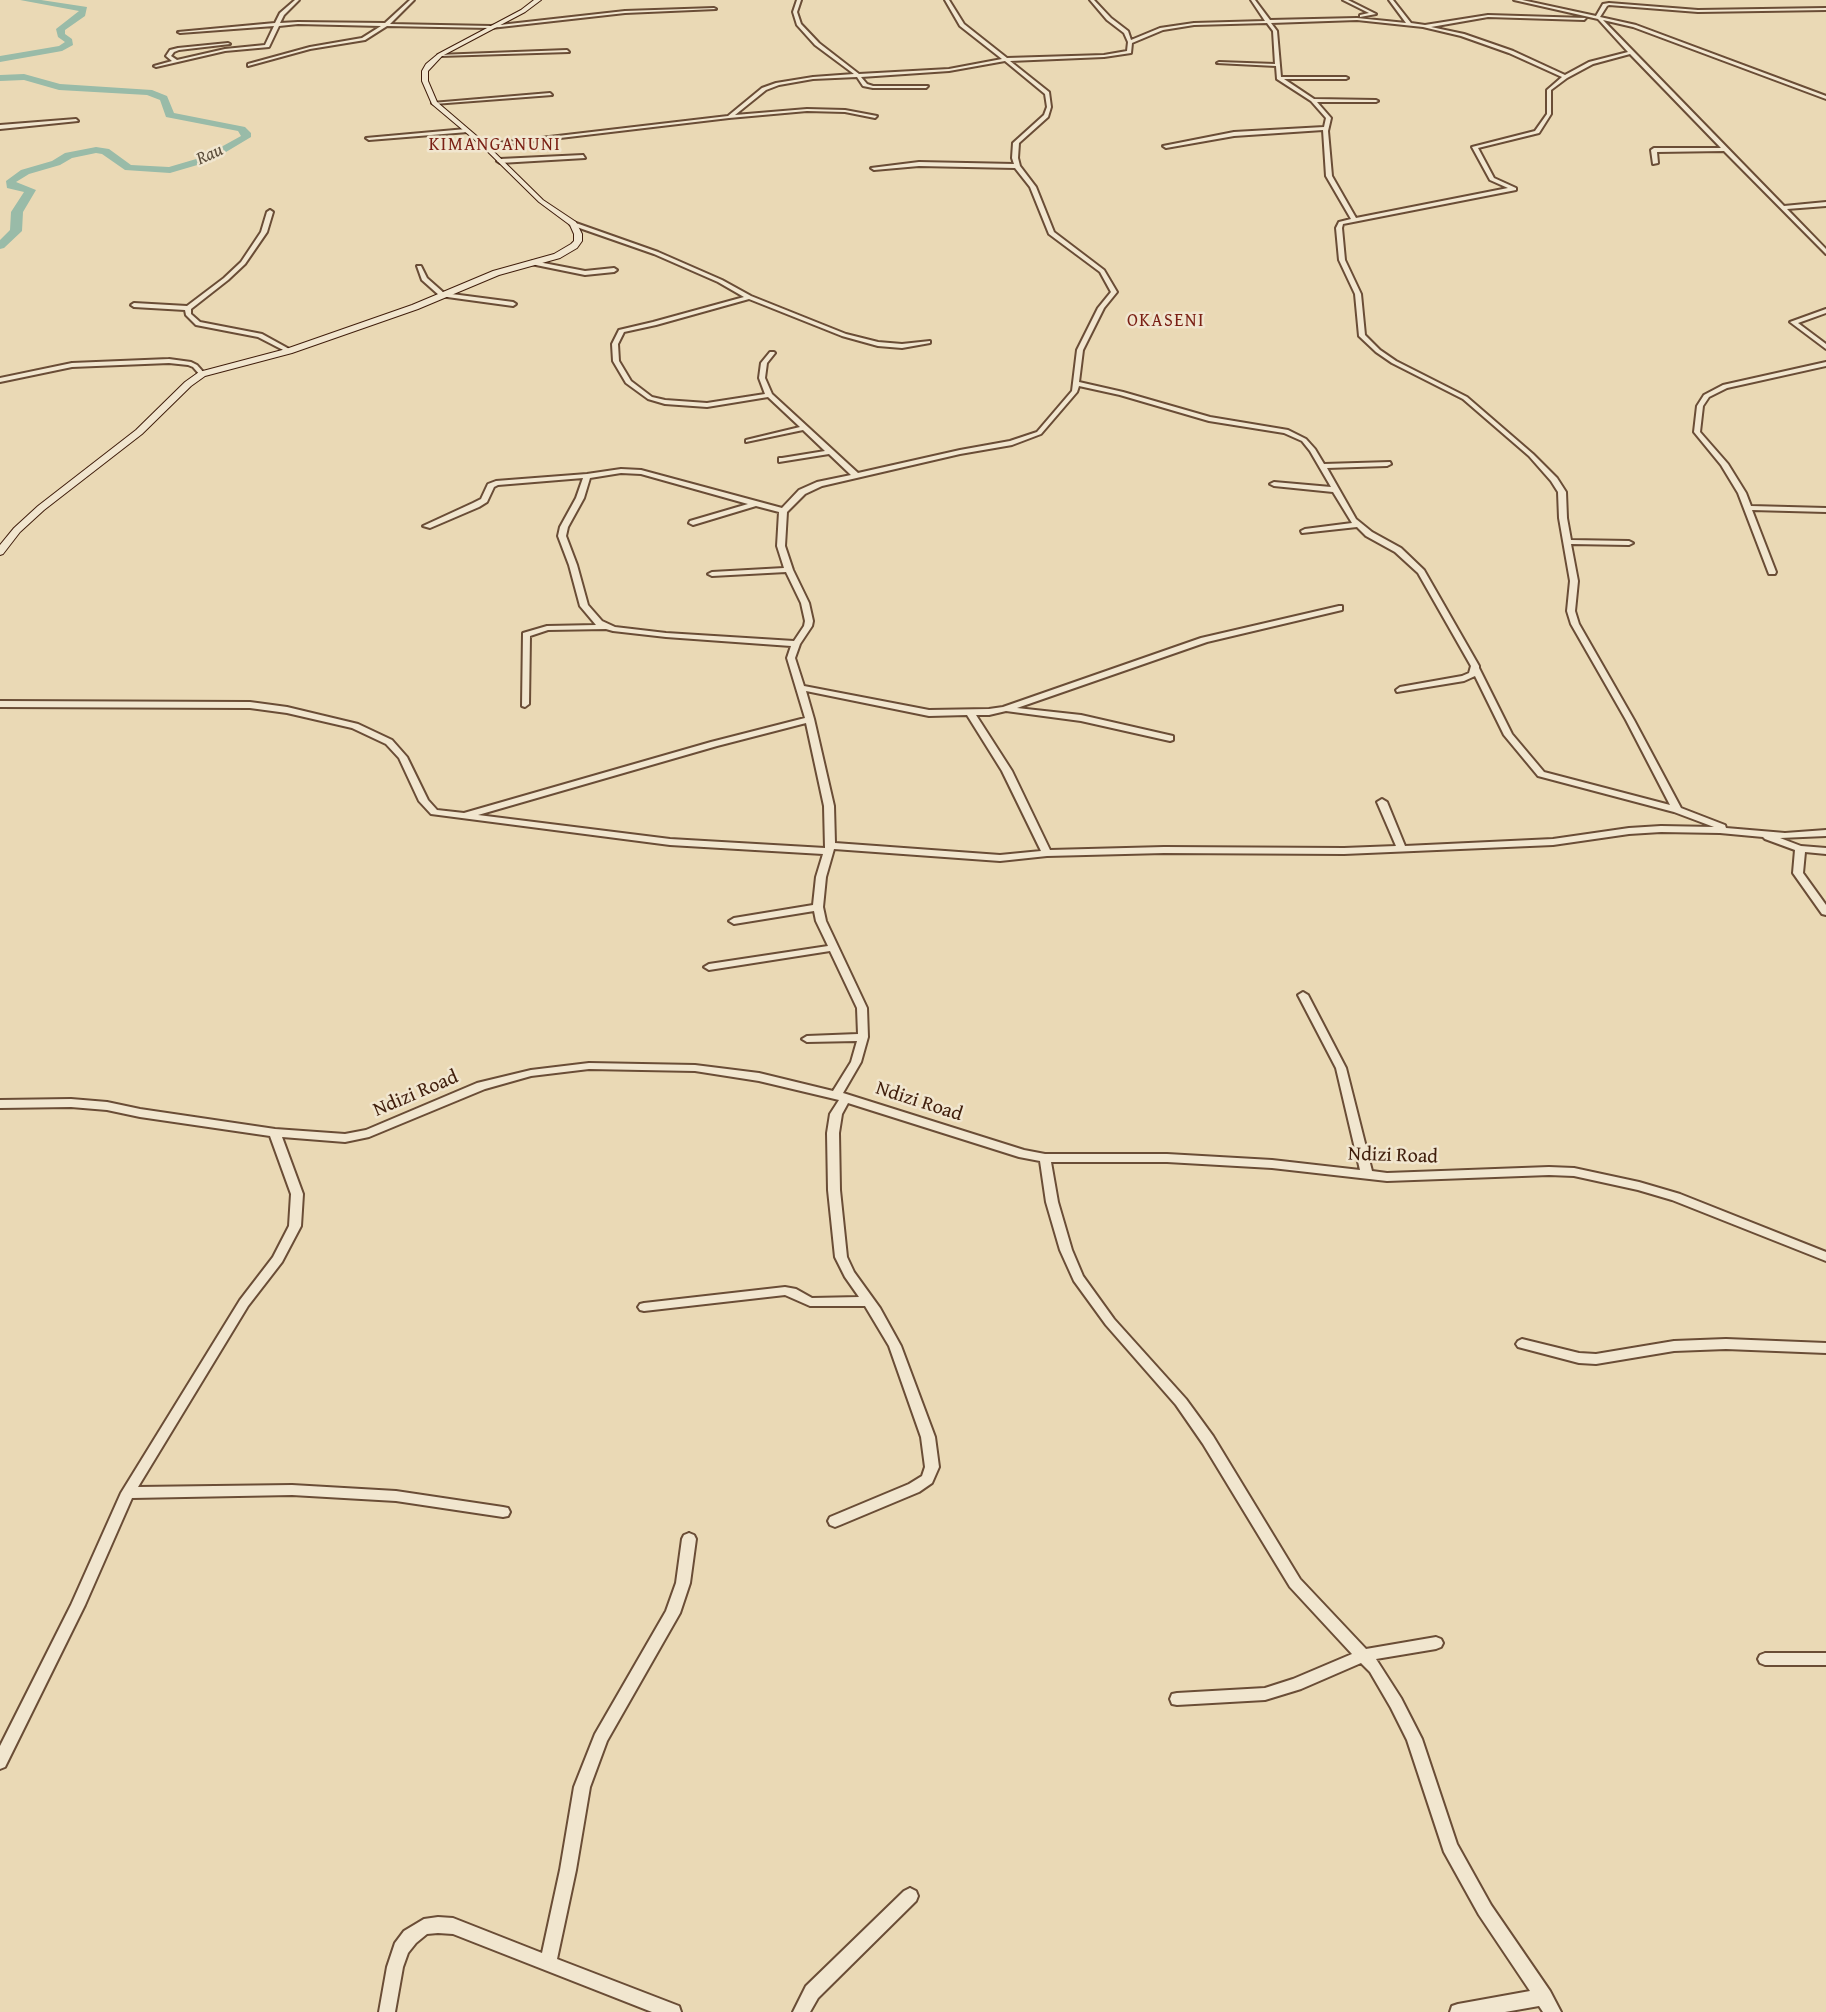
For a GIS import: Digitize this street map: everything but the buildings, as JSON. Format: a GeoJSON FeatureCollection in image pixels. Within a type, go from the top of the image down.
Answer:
{"type":"FeatureCollection","features":[{"type":"Feature","properties":{"kind":"street"},"geometry":{"type":"LineString","coordinates":[[156,66],[225,50],[265,46],[270,42],[282,14],[297,0]]}},
{"type":"Feature","properties":{"kind":"street"},"geometry":{"type":"LineString","coordinates":[[250,65],[310,48],[363,39],[387,24],[412,0]]}},
{"type":"Feature","properties":{"kind":"street"},"geometry":{"type":"LineString","coordinates":[[538,0],[523,11],[440,55],[429,64],[425,71],[434,103],[484,145],[541,201],[573,224],[656,253],[720,281],[749,297],[861,340],[902,346],[928,342]]}},
{"type":"Feature","properties":{"kind":"street"},"geometry":{"type":"LineString","coordinates":[[799,0],[795,12],[799,24],[817,44],[857,74],[868,86],[926,87]]}},
{"type":"Feature","properties":{"kind":"street"},"geometry":{"type":"LineString","coordinates":[[835,1521],[914,1488],[927,1479],[932,1467],[926,1429],[895,1346],[869,1301],[849,1274],[841,1257],[834,1190],[833,1134],[841,1096],[853,1070],[863,1037],[862,1008],[821,921],[818,907],[821,877],[829,848],[829,806],[810,719],[791,658],[809,621],[803,597],[789,570],[781,546],[783,511],[788,503],[808,488],[1027,439],[1039,433],[1075,391],[1080,350],[1101,308],[1114,292],[1102,271],[1051,233],[1033,187],[1017,166],[1016,143],[1046,116],[1049,111],[1048,96],[962,25],[947,0]]}},
{"type":"Feature","properties":{"kind":"street"},"geometry":{"type":"LineString","coordinates":[[729,117],[755,94],[778,84],[857,74],[949,70],[1003,60],[1129,52],[1130,42],[1122,28],[1109,19],[1092,0]]}},
{"type":"Feature","properties":{"kind":"street"},"geometry":{"type":"LineString","coordinates":[[1252,0],[1269,22],[1277,38],[1279,78]]}},
{"type":"Feature","properties":{"kind":"street"},"geometry":{"type":"LineString","coordinates":[[1345,0],[1374,14],[1346,19]]}},
{"type":"Feature","properties":{"kind":"street"},"geometry":{"type":"LineString","coordinates":[[1391,0],[1410,25]]}},
{"type":"Feature","properties":{"kind":"street"},"geometry":{"type":"LineString","coordinates":[[1516,0],[1608,20],[1667,38],[1826,98]]}},
{"type":"Feature","properties":{"kind":"street"},"geometry":{"type":"LineString","coordinates":[[1599,18],[1605,5],[1609,4],[1698,11],[1826,9]]}},
{"type":"Feature","properties":{"kind":"street"},"geometry":{"type":"LineString","coordinates":[[1698,11],[1702,6]]}},
{"type":"Feature","properties":{"kind":"street"},"geometry":{"type":"LineString","coordinates":[[180,32],[277,23],[492,26],[625,12],[714,9]]}},
{"type":"Feature","properties":{"kind":"street"},"geometry":{"type":"LineString","coordinates":[[1423,26],[1488,16],[1599,18],[1826,252]]}},
{"type":"Feature","properties":{"kind":"street"},"geometry":{"type":"LineString","coordinates":[[1130,42],[1152,32],[1176,26],[1346,19],[1423,26],[1496,46],[1564,78]]}},
{"type":"Feature","properties":{"kind":"street"},"geometry":{"type":"LineString","coordinates":[[176,61],[168,54],[185,47],[270,42]]}},
{"type":"Feature","properties":{"kind":"street"},"geometry":{"type":"LineString","coordinates":[[440,55],[567,51]]}},
{"type":"Feature","properties":{"kind":"street"},"geometry":{"type":"LineString","coordinates":[[1632,52],[1591,63],[1564,78],[1549,90],[1549,114],[1537,132],[1475,147],[1492,179],[1514,189],[1442,205],[1344,221],[1340,225],[1340,243],[1342,260],[1358,294],[1362,336],[1394,362],[1465,399],[1544,468],[1562,492],[1567,542],[1574,580],[1571,611],[1575,624],[1630,720],[1677,810]]}},
{"type":"Feature","properties":{"kind":"street"},"geometry":{"type":"LineString","coordinates":[[1219,63],[1278,65]]}},
{"type":"Feature","properties":{"kind":"street"},"geometry":{"type":"LineString","coordinates":[[1279,78],[1346,78]]}},
{"type":"Feature","properties":{"kind":"street"},"geometry":{"type":"LineString","coordinates":[[1279,78],[1313,100],[1329,118],[1325,128],[1329,176],[1354,219]]}},
{"type":"Feature","properties":{"kind":"street"},"geometry":{"type":"LineString","coordinates":[[434,103],[550,94]]}},
{"type":"Feature","properties":{"kind":"street"},"geometry":{"type":"LineString","coordinates":[[1313,100],[1376,101]]}},
{"type":"Feature","properties":{"kind":"street"},"geometry":{"type":"LineString","coordinates":[[484,145],[807,110],[845,111],[875,117]]}},
{"type":"Feature","properties":{"kind":"street"},"geometry":{"type":"LineString","coordinates":[[0,127],[76,120]]}},
{"type":"Feature","properties":{"kind":"street"},"geometry":{"type":"LineString","coordinates":[[1166,147],[1234,134],[1325,128]]}},
{"type":"Feature","properties":{"kind":"street"},"geometry":{"type":"LineString","coordinates":[[369,138],[466,131]]}},
{"type":"Feature","properties":{"kind":"street"},"geometry":{"type":"LineString","coordinates":[[1655,163],[1654,150],[1726,149]]}},
{"type":"Feature","properties":{"kind":"street"},"geometry":{"type":"LineString","coordinates":[[500,161],[582,157]]}},
{"type":"Feature","properties":{"kind":"street"},"geometry":{"type":"LineString","coordinates":[[874,168],[919,164],[1017,166]]}},
{"type":"Feature","properties":{"kind":"street"},"geometry":{"type":"LineString","coordinates":[[1783,208],[1826,204]]}},
{"type":"Feature","properties":{"kind":"street"},"geometry":{"type":"LineString","coordinates":[[134,305],[188,308],[243,263],[261,238],[270,212]]}},
{"type":"Feature","properties":{"kind":"street"},"geometry":{"type":"LineString","coordinates":[[0,552],[17,530],[41,508],[139,432],[188,384],[202,374],[289,351],[496,273],[557,256],[578,241],[578,234],[573,224]]}},
{"type":"Feature","properties":{"kind":"street"},"geometry":{"type":"LineString","coordinates":[[533,263],[585,273],[614,270]]}},
{"type":"Feature","properties":{"kind":"street"},"geometry":{"type":"LineString","coordinates":[[419,267],[424,279],[442,295],[513,304]]}},
{"type":"Feature","properties":{"kind":"street"},"geometry":{"type":"LineString","coordinates":[[749,297],[621,331],[615,344],[616,361],[628,382],[650,398],[665,402],[707,405],[769,394]]}},
{"type":"Feature","properties":{"kind":"street"},"geometry":{"type":"LineString","coordinates":[[188,308],[188,314],[198,324],[261,335],[289,351]]}},
{"type":"Feature","properties":{"kind":"street"},"geometry":{"type":"LineString","coordinates":[[1826,312],[1793,322],[1826,347]]}},
{"type":"Feature","properties":{"kind":"street"},"geometry":{"type":"LineString","coordinates":[[772,353],[764,363],[762,378],[769,394],[857,476]]}},
{"type":"Feature","properties":{"kind":"street"},"geometry":{"type":"LineString","coordinates":[[0,380],[72,365],[169,361],[189,363],[202,374]]}},
{"type":"Feature","properties":{"kind":"street"},"geometry":{"type":"LineString","coordinates":[[1772,572],[1749,508],[1724,464],[1697,432],[1700,406],[1706,396],[1725,386],[1826,364]]}},
{"type":"Feature","properties":{"kind":"street"},"geometry":{"type":"LineString","coordinates":[[1077,384],[1121,393],[1209,419],[1277,429],[1295,434],[1309,445],[1358,525],[1398,550],[1421,572],[1475,669],[1508,735],[1540,774],[1677,810],[1734,832]]}},
{"type":"Feature","properties":{"kind":"street"},"geometry":{"type":"LineString","coordinates":[[748,441],[805,428]]}},
{"type":"Feature","properties":{"kind":"street"},"geometry":{"type":"LineString","coordinates":[[782,460],[830,452]]}},
{"type":"Feature","properties":{"kind":"street"},"geometry":{"type":"LineString","coordinates":[[1322,466],[1387,464]]}},
{"type":"Feature","properties":{"kind":"street"},"geometry":{"type":"LineString","coordinates":[[427,526],[476,506],[484,500],[491,486],[496,483],[621,471],[641,472],[783,511]]}},
{"type":"Feature","properties":{"kind":"street"},"geometry":{"type":"LineString","coordinates":[[587,476],[580,498],[564,527],[562,536],[584,606],[604,627]]}},
{"type":"Feature","properties":{"kind":"street"},"geometry":{"type":"LineString","coordinates":[[1274,484],[1335,490]]}},
{"type":"Feature","properties":{"kind":"street"},"geometry":{"type":"LineString","coordinates":[[693,523],[755,504]]}},
{"type":"Feature","properties":{"kind":"street"},"geometry":{"type":"LineString","coordinates":[[1749,508],[1826,510]]}},
{"type":"Feature","properties":{"kind":"street"},"geometry":{"type":"LineString","coordinates":[[1305,531],[1358,525]]}},
{"type":"Feature","properties":{"kind":"street"},"geometry":{"type":"LineString","coordinates":[[1567,542],[1629,543]]}},
{"type":"Feature","properties":{"kind":"street"},"geometry":{"type":"LineString","coordinates":[[712,574],[789,570]]}},
{"type":"Feature","properties":{"kind":"street"},"geometry":{"type":"LineString","coordinates":[[802,688],[929,713],[971,714],[1005,709],[1204,640],[1339,609]]}},
{"type":"Feature","properties":{"kind":"street"},"geometry":{"type":"LineString","coordinates":[[525,704],[526,635],[547,628],[604,627],[666,635],[796,644]]}},
{"type":"Feature","properties":{"kind":"street"},"geometry":{"type":"LineString","coordinates":[[1400,690],[1464,678],[1473,674],[1475,669]]}},
{"type":"Feature","properties":{"kind":"street"},"geometry":{"type":"LineString","coordinates":[[0,704],[250,705],[324,717],[355,726],[389,742],[403,758],[434,812],[670,842],[743,848],[829,848],[1000,858],[1047,853],[1164,850],[1344,851],[1553,842],[1629,831],[1661,829],[1762,835],[1826,833]]}},
{"type":"Feature","properties":{"kind":"street"},"geometry":{"type":"LineString","coordinates":[[1005,709],[1081,718],[1170,738]]}},
{"type":"Feature","properties":{"kind":"street"},"geometry":{"type":"LineString","coordinates":[[971,714],[1007,771],[1047,853]]}},
{"type":"Feature","properties":{"kind":"street"},"geometry":{"type":"LineString","coordinates":[[461,816],[810,719]]}},
{"type":"Feature","properties":{"kind":"street"},"geometry":{"type":"LineString","coordinates":[[1382,802],[1401,847]]}},
{"type":"Feature","properties":{"kind":"street"},"geometry":{"type":"LineString","coordinates":[[1762,835],[1800,849],[1826,851]]}},
{"type":"Feature","properties":{"kind":"street"},"geometry":{"type":"LineString","coordinates":[[1800,849],[1798,873],[1826,912]]}},
{"type":"Feature","properties":{"kind":"street"},"geometry":{"type":"LineString","coordinates":[[734,921],[818,907]]}},
{"type":"Feature","properties":{"kind":"street"},"geometry":{"type":"LineString","coordinates":[[709,967],[833,948]]}},
{"type":"Feature","properties":{"kind":"street"},"geometry":{"type":"LineString","coordinates":[[1303,995],[1341,1068],[1366,1176]]}},
{"type":"Feature","properties":{"kind":"street"},"geometry":{"type":"LineString","coordinates":[[807,1039],[863,1037]]}},
{"type":"Feature","properties":{"kind":"street","name":"Ndizi Road"},"geometry":{"type":"LineString","coordinates":[[0,1104],[71,1103],[107,1106],[275,1133],[345,1138],[369,1133],[481,1086],[531,1072],[589,1066],[694,1068],[759,1077],[841,1096],[1023,1154],[1045,1158],[1167,1158],[1272,1164],[1366,1176],[1416,1177],[1549,1171],[1593,1176],[1676,1197],[1826,1257]]}},
{"type":"Feature","properties":{"kind":"street"},"geometry":{"type":"LineString","coordinates":[[0,1762],[78,1605],[128,1493],[244,1303],[278,1259],[294,1226],[297,1194],[275,1133]]}},
{"type":"Feature","properties":{"kind":"street"},"geometry":{"type":"LineString","coordinates":[[1045,1158],[1052,1202],[1066,1250],[1083,1286],[1110,1322],[1181,1402],[1208,1440],[1295,1583],[1365,1655],[1396,1703],[1414,1739],[1450,1847],[1465,1877],[1553,2012]]}},
{"type":"Feature","properties":{"kind":"street"},"geometry":{"type":"LineString","coordinates":[[644,1307],[785,1291],[792,1292],[810,1302],[869,1301]]}},
{"type":"Feature","properties":{"kind":"street"},"geometry":{"type":"LineString","coordinates":[[1522,1344],[1579,1358],[1596,1359],[1674,1346],[1726,1344],[1826,1348]]}},
{"type":"Feature","properties":{"kind":"street"},"geometry":{"type":"LineString","coordinates":[[128,1493],[292,1490],[396,1496],[502,1512]]}},
{"type":"Feature","properties":{"kind":"street"},"geometry":{"type":"LineString","coordinates":[[548,1962],[568,1870],[582,1786],[600,1739],[674,1613],[683,1583],[689,1539]]}},
{"type":"Feature","properties":{"kind":"street"},"geometry":{"type":"LineString","coordinates":[[1177,1699],[1265,1694],[1296,1685],[1365,1655],[1436,1643]]}},
{"type":"Feature","properties":{"kind":"street"},"geometry":{"type":"LineString","coordinates":[[1765,1659],[1826,1659]]}},
{"type":"Feature","properties":{"kind":"street"},"geometry":{"type":"LineString","coordinates":[[801,2012],[812,1992],[910,1896]]}},
{"type":"Feature","properties":{"kind":"street"},"geometry":{"type":"LineString","coordinates":[[387,2012],[395,1967],[401,1949],[410,1937],[423,1927],[453,1926],[673,2012]]}},
{"type":"Feature","properties":{"kind":"street"},"geometry":{"type":"LineString","coordinates":[[1458,2012],[1544,1997]]}},
{"type":"Feature","properties":{"kind":"waterway","name":"Rau"},"geometry":{"type":"LineString","coordinates":[[0,59],[62,48],[70,43],[61,35],[60,29],[82,14],[84,9],[24,0]]}},
{"type":"Feature","properties":{"kind":"waterway","name":"Rau"},"geometry":{"type":"LineString","coordinates":[[0,78],[24,77],[59,87],[149,92],[164,98],[170,115],[241,129],[246,133],[246,137],[207,159],[170,170],[129,168],[105,151],[96,150],[69,155],[56,163],[25,172],[11,181],[11,186],[31,190],[17,212],[16,231],[0,246]]}},
{"type":"Feature","properties":{"kind":"district","name":"KIMANGANUNI"},"geometry":{"type":"Point","coordinates":[495,145]}},
{"type":"Feature","properties":{"kind":"district","name":"OKASENI"},"geometry":{"type":"Point","coordinates":[1166,321]}}]}
